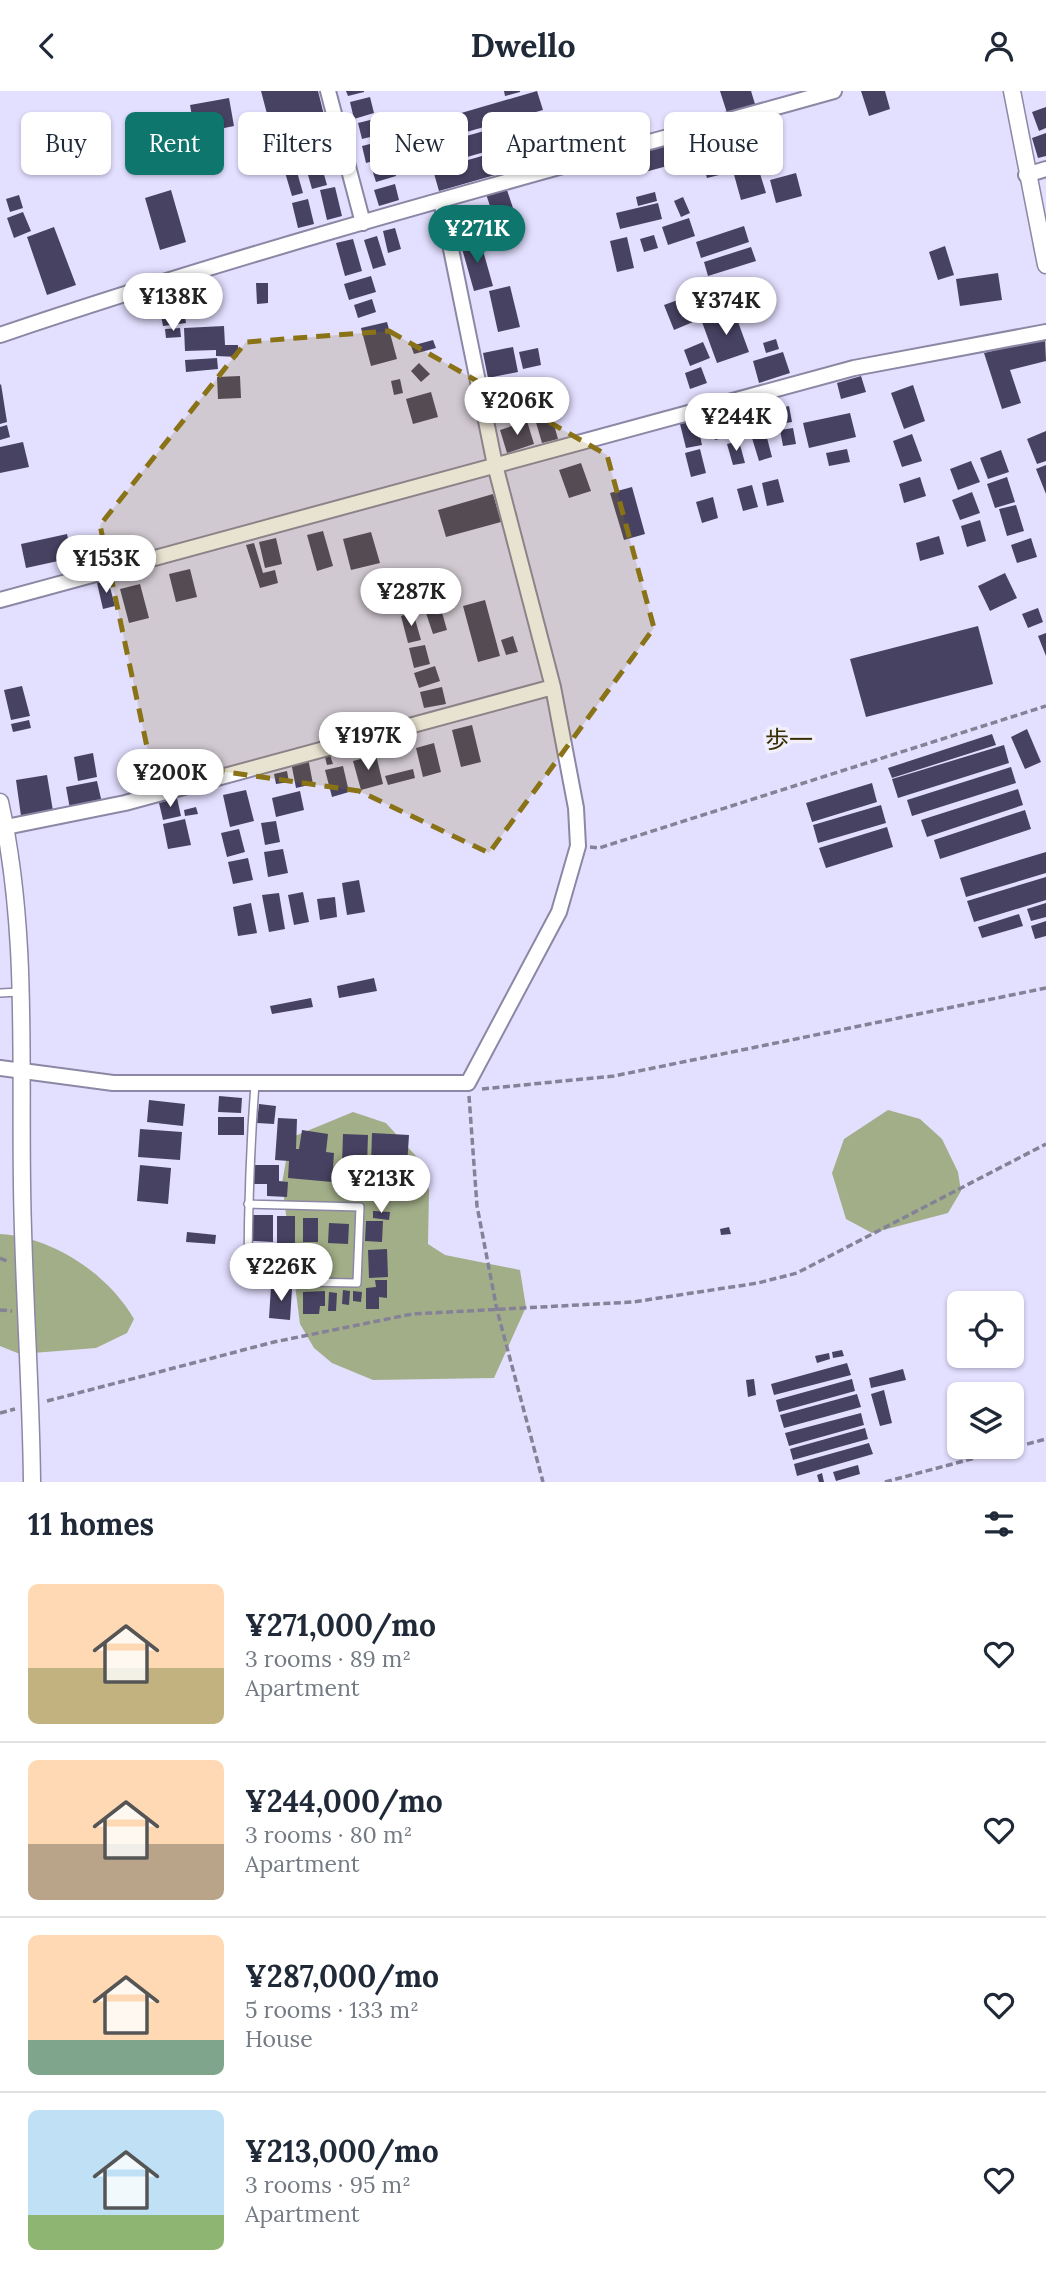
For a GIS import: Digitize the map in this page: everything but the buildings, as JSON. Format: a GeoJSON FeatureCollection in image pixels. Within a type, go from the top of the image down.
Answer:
{"type":"FeatureCollection","features":[{"type":"Feature","properties":{"kind":"street"},"geometry":{"type":"LineString","coordinates":[[328,91],[363,223]]}},
{"type":"Feature","properties":{"kind":"street"},"geometry":{"type":"LineString","coordinates":[[0,335],[94,303],[441,200],[834,91]]}},
{"type":"Feature","properties":{"kind":"street"},"geometry":{"type":"LineString","coordinates":[[1012,91],[1026,174],[1046,265]]}},
{"type":"Feature","properties":{"kind":"street"},"geometry":{"type":"LineString","coordinates":[[1026,174],[1046,169]]}},
{"type":"Feature","properties":{"kind":"street"},"geometry":{"type":"LineString","coordinates":[[0,1068],[113,1083],[468,1083],[559,912],[578,846],[576,808],[553,687],[495,465],[441,200]]}},
{"type":"Feature","properties":{"kind":"street"},"geometry":{"type":"LineString","coordinates":[[0,600],[854,368],[1046,332]]}},
{"type":"Feature","properties":{"kind":"street"},"geometry":{"type":"LineString","coordinates":[[4,837],[553,687]]}},
{"type":"Feature","properties":{"kind":"street"},"geometry":{"type":"LineString","coordinates":[[0,802],[17,912],[21,992],[24,1308],[31,1406],[32,1482]]}},
{"type":"Feature","properties":{"kind":"lane"},"geometry":{"type":"LineString","coordinates":[[0,993],[21,992]]}},
{"type":"Feature","properties":{"kind":"lane"},"geometry":{"type":"LineString","coordinates":[[248,1204],[360,1207],[357,1283],[248,1281],[248,1204],[256,1083]]}},
{"type":"Feature","properties":{"kind":"path"},"geometry":{"type":"LineString","coordinates":[[578,846],[599,848],[1046,706]]}},
{"type":"Feature","properties":{"kind":"path"},"geometry":{"type":"LineString","coordinates":[[543,1482],[497,1310],[477,1206],[469,1090],[626,1074],[1046,988]]}},
{"type":"Feature","properties":{"kind":"path"},"geometry":{"type":"LineString","coordinates":[[31,1406],[286,1340],[412,1314],[633,1302],[758,1283],[797,1273],[1046,1144]]}},
{"type":"Feature","properties":{"kind":"path"},"geometry":{"type":"LineString","coordinates":[[885,1482],[1046,1439]]}},
{"type":"Feature","properties":{"kind":"highlighted area"},"geometry":{"type":"Polygon","coordinates":[[[389,331],[607,455],[654,628],[489,853],[359,791],[150,761],[100,525],[246,342],[389,331]]]}},
{"type":"Feature","properties":{"kind":"green space"},"geometry":{"type":"Polygon","coordinates":[[[888,1110],[920,1119],[942,1139],[958,1172],[961,1191],[948,1213],[872,1233],[846,1219],[832,1173],[844,1139],[888,1110]]]}},
{"type":"Feature","properties":{"kind":"green space"},"geometry":{"type":"Polygon","coordinates":[[[353,1112],[386,1123],[424,1165],[429,1191],[428,1244],[445,1255],[520,1270],[526,1307],[494,1378],[373,1380],[332,1363],[314,1348],[300,1324],[282,1183],[290,1138],[353,1112]]]}},
{"type":"Feature","properties":{"kind":"green space"},"geometry":{"type":"Polygon","coordinates":[[[0,1234],[40,1242],[59,1250],[94,1273],[110,1287],[134,1319],[127,1333],[96,1348],[20,1354],[0,1346],[0,1234]]]}},
{"type":"Feature","properties":{"kind":"district","name":"歩一"},"geometry":{"type":"Point","coordinates":[789,740]}}]}
